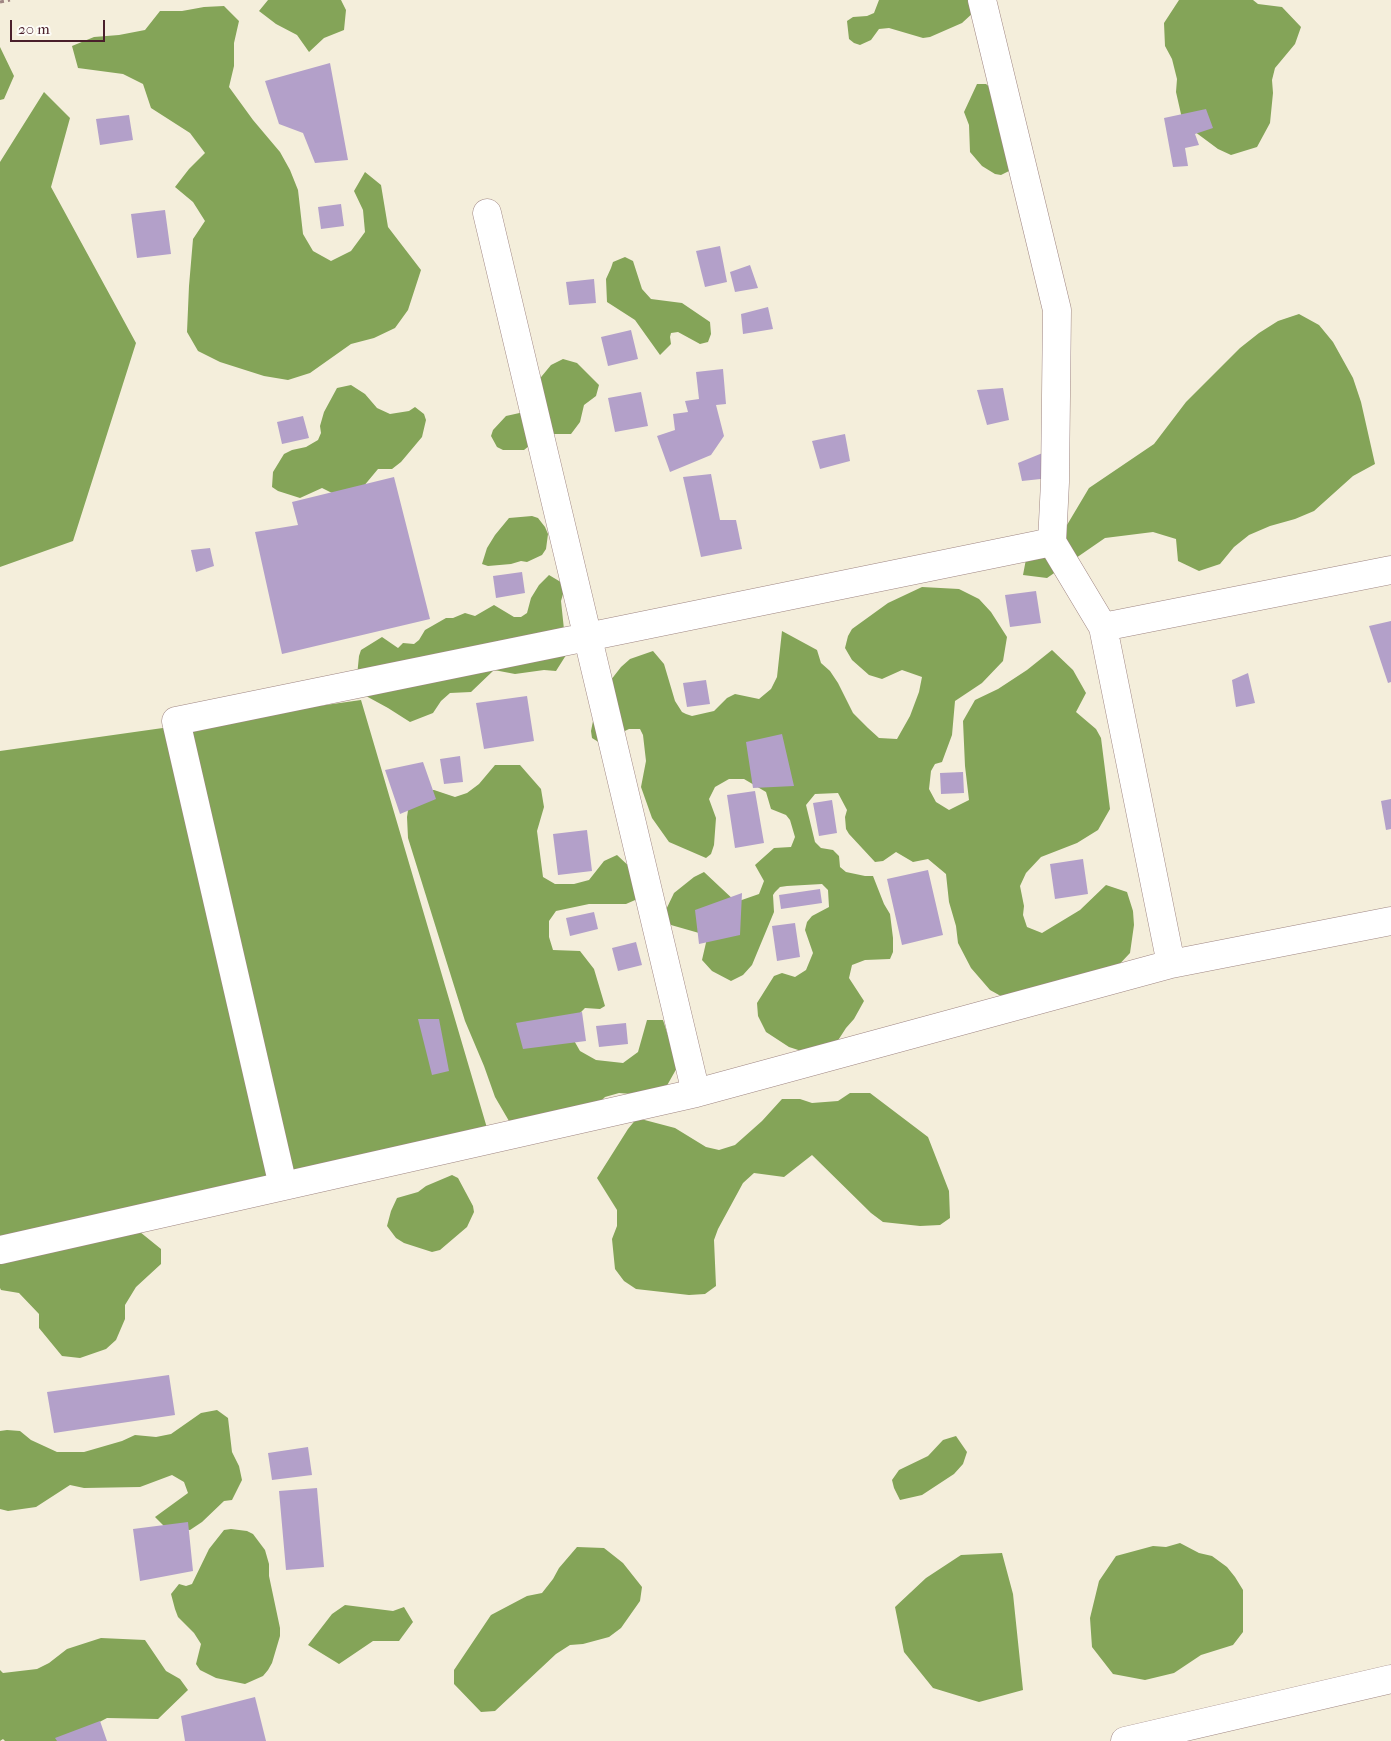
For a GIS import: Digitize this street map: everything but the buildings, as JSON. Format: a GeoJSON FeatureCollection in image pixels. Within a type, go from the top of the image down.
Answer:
{"type":"FeatureCollection","features":[{"type":"Feature","properties":{"kind":"street"},"geometry":{"type":"LineString","coordinates":[[982,0],[1057,310],[1055,482],[1052,542],[1103,627],[1171,964]]}},
{"type":"Feature","properties":{"kind":"street"},"geometry":{"type":"LineString","coordinates":[[487,212],[696,1094]]}},
{"type":"Feature","properties":{"kind":"street"},"geometry":{"type":"LineString","coordinates":[[283,1186],[176,721],[1052,542]]}},
{"type":"Feature","properties":{"kind":"street"},"geometry":{"type":"LineString","coordinates":[[1103,627],[1391,570]]}},
{"type":"Feature","properties":{"kind":"street"},"geometry":{"type":"LineString","coordinates":[[0,1250],[696,1094],[1171,964],[1391,921]]}},
{"type":"Feature","properties":{"kind":"street"},"geometry":{"type":"LineString","coordinates":[[1125,1741],[1391,1679]]}},
{"type":"Feature","properties":{"kind":"path"},"geometry":{"type":"LineString","coordinates":[[0,2],[10,0]]}},
{"type":"Feature","properties":{"kind":"green space"},"geometry":{"type":"Polygon","coordinates":[[[268,0],[341,0],[346,10],[344,30],[324,38],[309,52],[297,35],[276,24],[259,11],[268,0]]]}},
{"type":"Feature","properties":{"kind":"green space"},"geometry":{"type":"Polygon","coordinates":[[[879,0],[976,0],[974,12],[962,23],[930,37],[923,38],[889,28],[879,29],[871,40],[860,45],[854,43],[849,39],[847,21],[853,17],[867,16],[874,13],[879,0]]]}},
{"type":"Feature","properties":{"kind":"green space"},"geometry":{"type":"Polygon","coordinates":[[[1179,0],[1253,0],[1258,4],[1282,7],[1301,27],[1295,44],[1275,68],[1272,80],[1273,93],[1270,123],[1257,147],[1231,155],[1218,149],[1183,123],[1176,92],[1177,79],[1172,59],[1165,46],[1164,23],[1179,0]]]}},
{"type":"Feature","properties":{"kind":"green space"},"geometry":{"type":"Polygon","coordinates":[[[224,6],[239,21],[234,43],[234,66],[229,87],[280,152],[290,170],[298,190],[303,234],[313,251],[331,261],[351,251],[365,232],[363,210],[354,191],[365,172],[381,185],[388,227],[421,270],[408,310],[395,328],[374,338],[351,344],[310,373],[288,380],[264,376],[220,362],[198,351],[187,332],[189,286],[193,239],[205,221],[193,202],[175,187],[205,153],[190,133],[151,108],[143,84],[123,74],[78,68],[72,46],[94,37],[145,30],[160,11],[182,11],[224,6]]]}},
{"type":"Feature","properties":{"kind":"green space"},"geometry":{"type":"Polygon","coordinates":[[[0,47],[14,76],[4,99],[0,100],[0,47]]]}},
{"type":"Feature","properties":{"kind":"green space"},"geometry":{"type":"Polygon","coordinates":[[[977,84],[986,84],[998,94],[1013,169],[1001,175],[995,174],[982,166],[970,152],[969,125],[964,112],[977,84]]]}},
{"type":"Feature","properties":{"kind":"green space"},"geometry":{"type":"Polygon","coordinates":[[[44,92],[70,118],[51,187],[136,343],[73,541],[0,567],[0,162],[44,92]]]}},
{"type":"Feature","properties":{"kind":"green space"},"geometry":{"type":"Polygon","coordinates":[[[625,257],[633,261],[642,289],[651,299],[682,303],[710,322],[711,334],[708,342],[700,344],[678,332],[671,333],[671,344],[660,355],[635,320],[607,302],[606,279],[613,262],[625,257]]]}},
{"type":"Feature","properties":{"kind":"green space"},"geometry":{"type":"Polygon","coordinates":[[[1299,314],[1319,325],[1333,342],[1353,378],[1361,402],[1375,464],[1353,476],[1314,511],[1249,535],[1234,547],[1220,564],[1199,571],[1178,561],[1176,539],[1153,532],[1105,538],[1047,578],[1023,575],[1027,554],[1064,530],[1089,488],[1154,444],[1186,402],[1240,348],[1278,321],[1299,314]]]}},
{"type":"Feature","properties":{"kind":"green space"},"geometry":{"type":"Polygon","coordinates":[[[563,359],[577,363],[599,385],[596,396],[584,405],[580,422],[571,434],[544,434],[524,450],[503,450],[497,447],[491,436],[493,430],[506,416],[533,410],[537,382],[551,365],[563,359]]]}},
{"type":"Feature","properties":{"kind":"green space"},"geometry":{"type":"Polygon","coordinates":[[[351,385],[365,394],[377,408],[390,414],[409,411],[415,407],[424,414],[426,420],[422,437],[401,462],[392,469],[378,469],[358,493],[338,496],[322,488],[300,498],[278,491],[272,487],[273,472],[284,454],[306,447],[318,440],[324,412],[337,388],[351,385]]]}},
{"type":"Feature","properties":{"kind":"green space"},"geometry":{"type":"Polygon","coordinates":[[[532,516],[538,518],[548,534],[546,549],[542,555],[527,562],[521,561],[488,566],[482,564],[487,548],[509,518],[532,516]]]}},
{"type":"Feature","properties":{"kind":"green space"},"geometry":{"type":"Polygon","coordinates":[[[549,575],[564,584],[561,601],[568,652],[556,671],[544,670],[515,674],[494,670],[471,692],[450,693],[441,701],[433,713],[410,722],[366,696],[357,676],[361,650],[382,637],[398,648],[403,643],[414,644],[425,630],[446,618],[453,618],[465,613],[475,616],[494,605],[514,617],[521,617],[527,613],[531,598],[539,585],[549,575]]]}},
{"type":"Feature","properties":{"kind":"green space"},"geometry":{"type":"Polygon","coordinates":[[[922,587],[959,589],[979,599],[991,612],[1007,637],[1003,661],[982,683],[955,701],[952,735],[942,762],[935,764],[931,771],[929,789],[936,802],[949,810],[969,800],[963,721],[975,700],[998,689],[1027,670],[1052,650],[1073,670],[1086,693],[1076,712],[1096,729],[1101,738],[1110,809],[1098,830],[1077,843],[1041,857],[1026,873],[1020,886],[1024,906],[1023,915],[1027,927],[1042,933],[1080,910],[1106,885],[1127,892],[1133,911],[1134,925],[1130,953],[1114,970],[1008,1000],[990,990],[971,968],[958,943],[956,926],[949,902],[946,874],[928,859],[913,862],[896,852],[883,861],[875,862],[846,829],[845,817],[847,810],[838,793],[815,794],[806,805],[815,842],[821,848],[833,850],[839,856],[840,867],[846,872],[873,876],[890,914],[893,938],[893,952],[890,959],[865,960],[852,965],[849,978],[864,1001],[826,1059],[789,1047],[766,1032],[758,1016],[757,1003],[774,976],[782,973],[795,977],[806,970],[813,953],[805,930],[807,922],[812,916],[829,907],[828,890],[822,884],[780,887],[775,892],[773,895],[774,912],[752,965],[743,975],[731,981],[712,971],[702,960],[708,934],[671,925],[663,916],[674,893],[694,877],[704,872],[736,902],[759,894],[764,881],[755,865],[774,848],[791,847],[795,837],[790,820],[786,815],[771,809],[766,792],[744,779],[729,779],[715,787],[709,799],[716,818],[714,845],[711,854],[706,858],[669,842],[652,818],[641,787],[646,761],[643,735],[640,729],[629,729],[600,743],[592,738],[591,731],[600,686],[607,685],[630,659],[653,651],[664,664],[675,701],[682,712],[686,714],[692,716],[714,711],[727,698],[735,694],[759,699],[771,689],[777,677],[782,631],[817,650],[821,663],[830,671],[838,683],[853,713],[868,728],[879,738],[897,739],[910,716],[919,692],[922,677],[902,670],[882,679],[869,675],[852,660],[845,648],[852,629],[888,603],[922,587]]]}},
{"type":"Feature","properties":{"kind":"green space"},"geometry":{"type":"Polygon","coordinates":[[[361,700],[487,1128],[0,1238],[0,751],[361,700]]]}},
{"type":"Feature","properties":{"kind":"green space"},"geometry":{"type":"Polygon","coordinates":[[[495,765],[520,765],[541,789],[544,807],[537,831],[543,877],[555,884],[574,884],[589,880],[604,861],[617,855],[633,870],[642,897],[626,904],[589,904],[556,911],[549,921],[549,937],[553,950],[580,951],[594,969],[605,1006],[600,1009],[585,1008],[571,1022],[572,1037],[580,1051],[596,1060],[623,1063],[638,1052],[647,1020],[663,1020],[678,1066],[665,1089],[644,1095],[619,1093],[605,1097],[576,1126],[553,1139],[509,1121],[495,1097],[465,1021],[408,838],[407,817],[411,791],[434,790],[455,797],[467,793],[479,784],[495,765]]]}},
{"type":"Feature","properties":{"kind":"green space"},"geometry":{"type":"Polygon","coordinates":[[[850,1093],[870,1093],[928,1137],[949,1191],[950,1218],[940,1225],[920,1226],[883,1222],[871,1213],[812,1155],[784,1177],[754,1173],[743,1183],[714,1240],[716,1286],[705,1294],[689,1295],[636,1289],[624,1281],[615,1269],[612,1239],[617,1226],[617,1210],[597,1178],[637,1118],[675,1128],[706,1147],[719,1150],[735,1145],[762,1121],[782,1099],[800,1099],[812,1103],[838,1101],[850,1093]]]}},
{"type":"Feature","properties":{"kind":"green space"},"geometry":{"type":"Polygon","coordinates":[[[452,1175],[458,1178],[473,1206],[474,1212],[467,1227],[440,1250],[432,1252],[404,1243],[396,1238],[387,1226],[397,1198],[418,1192],[426,1186],[452,1175]]]}},
{"type":"Feature","properties":{"kind":"green space"},"geometry":{"type":"Polygon","coordinates":[[[140,1232],[161,1249],[161,1264],[136,1287],[125,1305],[125,1319],[116,1340],[106,1349],[80,1358],[62,1356],[39,1328],[39,1314],[19,1293],[1,1290],[0,1288],[0,1261],[140,1232]]]}},
{"type":"Feature","properties":{"kind":"green space"},"geometry":{"type":"Polygon","coordinates":[[[217,1410],[228,1418],[232,1452],[239,1466],[242,1480],[232,1500],[224,1501],[202,1522],[190,1530],[166,1528],[155,1517],[188,1493],[184,1482],[172,1475],[140,1487],[84,1488],[70,1485],[36,1507],[8,1511],[0,1509],[0,1431],[20,1431],[31,1440],[57,1452],[84,1452],[122,1441],[135,1435],[156,1437],[171,1434],[201,1413],[217,1410]]]}},
{"type":"Feature","properties":{"kind":"green space"},"geometry":{"type":"Polygon","coordinates":[[[956,1436],[967,1452],[963,1464],[954,1474],[922,1495],[900,1500],[892,1480],[899,1470],[928,1456],[943,1440],[956,1436]]]}},
{"type":"Feature","properties":{"kind":"green space"},"geometry":{"type":"Polygon","coordinates":[[[224,1530],[247,1531],[253,1534],[265,1550],[280,1628],[280,1636],[268,1670],[263,1676],[245,1684],[216,1678],[200,1670],[196,1664],[201,1644],[194,1633],[178,1617],[171,1594],[179,1584],[186,1586],[192,1584],[209,1549],[224,1530]]]}},
{"type":"Feature","properties":{"kind":"green space"},"geometry":{"type":"Polygon","coordinates":[[[1180,1543],[1199,1553],[1212,1556],[1227,1567],[1235,1577],[1243,1590],[1243,1632],[1233,1645],[1201,1655],[1174,1673],[1145,1680],[1113,1674],[1092,1647],[1090,1618],[1099,1581],[1116,1556],[1153,1546],[1166,1547],[1180,1543]]]}},
{"type":"Feature","properties":{"kind":"green space"},"geometry":{"type":"Polygon","coordinates":[[[577,1547],[604,1548],[623,1563],[642,1587],[640,1601],[621,1628],[609,1637],[583,1644],[570,1645],[556,1654],[495,1711],[481,1712],[454,1684],[454,1670],[491,1615],[527,1596],[542,1593],[559,1568],[577,1547]]]}},
{"type":"Feature","properties":{"kind":"green space"},"geometry":{"type":"Polygon","coordinates":[[[1002,1553],[1013,1594],[1023,1690],[979,1702],[933,1688],[904,1652],[895,1607],[926,1578],[961,1555],[1002,1553]]]}},
{"type":"Feature","properties":{"kind":"green space"},"geometry":{"type":"Polygon","coordinates":[[[345,1605],[393,1611],[404,1607],[413,1622],[399,1641],[373,1641],[339,1664],[308,1645],[332,1614],[345,1605]]]}},
{"type":"Feature","properties":{"kind":"green space"},"geometry":{"type":"Polygon","coordinates":[[[101,1638],[145,1640],[166,1671],[180,1679],[188,1690],[158,1719],[107,1718],[64,1741],[5,1741],[3,1739],[0,1741],[0,1670],[3,1673],[37,1669],[49,1663],[67,1649],[101,1638]]]}}]}
